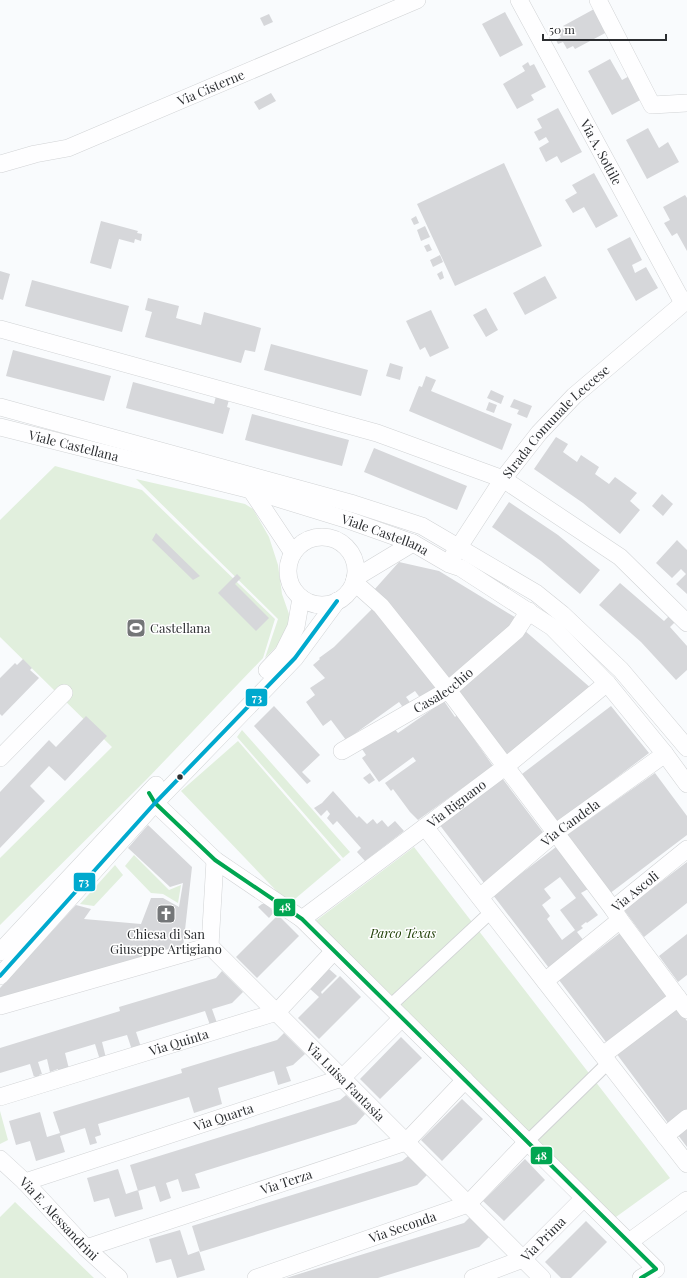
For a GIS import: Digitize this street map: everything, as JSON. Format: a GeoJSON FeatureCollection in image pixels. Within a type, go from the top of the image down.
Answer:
{"type":"FeatureCollection","features":[{"type":"Feature","properties":{"kind":"street","name":"Via Cisterne"},"geometry":{"type":"LineString","coordinates":[[0,164],[36,154],[68,148],[417,0]]}},
{"type":"Feature","properties":{"kind":"street","name":"Via A. Sottile"},"geometry":{"type":"LineString","coordinates":[[520,0],[685,302]]}},
{"type":"Feature","properties":{"kind":"street"},"geometry":{"type":"LineString","coordinates":[[598,0],[652,105],[687,103]]}},
{"type":"Feature","properties":{"kind":"street","name":"Strada Comunale Leccese"},"geometry":{"type":"LineString","coordinates":[[449,564],[458,547],[503,479],[539,433],[574,396],[685,302]]}},
{"type":"Feature","properties":{"kind":"street"},"geometry":{"type":"LineString","coordinates":[[0,329],[377,434],[503,479],[620,557],[687,623]]}},
{"type":"Feature","properties":{"kind":"street"},"geometry":{"type":"LineString","coordinates":[[0,407],[354,504],[422,526],[536,593],[562,614],[620,670],[687,748]]}},
{"type":"Feature","properties":{"kind":"street","name":"Viale Castellana"},"geometry":{"type":"LineString","coordinates":[[0,427],[251,490],[348,520],[413,543],[449,564],[461,568],[552,627],[607,683],[665,754],[687,784]]}},
{"type":"Feature","properties":{"kind":"street"},"geometry":{"type":"LineString","coordinates":[[251,490],[293,553]]}},
{"type":"Feature","properties":{"kind":"street"},"geometry":{"type":"LineString","coordinates":[[334,539],[348,520],[354,504]]}},
{"type":"Feature","properties":{"kind":"street"},"geometry":{"type":"LineString","coordinates":[[325,537],[334,539],[349,550],[354,559],[356,568],[355,580],[345,596],[337,601],[318,605],[301,598],[294,590],[289,582],[289,562],[293,553],[306,540],[325,537]]}},
{"type":"Feature","properties":{"kind":"street"},"geometry":{"type":"LineString","coordinates":[[355,580],[413,543]]}},
{"type":"Feature","properties":{"kind":"street"},"geometry":{"type":"LineString","coordinates":[[355,580],[381,606],[448,690],[683,1004],[605,1059],[527,1142]]}},
{"type":"Feature","properties":{"kind":"street"},"geometry":{"type":"LineString","coordinates":[[0,976],[152,798],[283,653],[296,627],[301,598]]}},
{"type":"Feature","properties":{"kind":"street"},"geometry":{"type":"LineString","coordinates":[[0,952],[152,798],[295,658],[337,601]]}},
{"type":"Feature","properties":{"kind":"street","name":"Casalecchio"},"geometry":{"type":"LineString","coordinates":[[342,751],[448,690],[516,631],[529,611]]}},
{"type":"Feature","properties":{"kind":"street","name":"Via Rignano"},"geometry":{"type":"LineString","coordinates":[[302,919],[505,767],[607,683]]}},
{"type":"Feature","properties":{"kind":"street"},"geometry":{"type":"LineString","coordinates":[[0,758],[64,693]]}},
{"type":"Feature","properties":{"kind":"street","name":"Via Candela"},"geometry":{"type":"LineString","coordinates":[[480,897],[555,833],[665,754]]}},
{"type":"Feature","properties":{"kind":"street"},"geometry":{"type":"LineString","coordinates":[[152,798],[215,860],[302,919],[629,1242],[657,1273],[641,1278]]}},
{"type":"Feature","properties":{"kind":"street"},"geometry":{"type":"LineString","coordinates":[[425,827],[687,1164]]}},
{"type":"Feature","properties":{"kind":"street","name":"Via Ascoli"},"geometry":{"type":"LineString","coordinates":[[545,981],[687,849]]}},
{"type":"Feature","properties":{"kind":"street"},"geometry":{"type":"LineString","coordinates":[[0,1006],[210,946],[215,860]]}},
{"type":"Feature","properties":{"kind":"street"},"geometry":{"type":"LineString","coordinates":[[390,1006],[491,912]]}},
{"type":"Feature","properties":{"kind":"street","name":"Via Luisa Fantasia"},"geometry":{"type":"LineString","coordinates":[[210,946],[542,1278]]}},
{"type":"Feature","properties":{"kind":"street","name":"Via Quinta"},"geometry":{"type":"LineString","coordinates":[[0,1097],[277,1012],[334,951]]}},
{"type":"Feature","properties":{"kind":"street","name":"Via Quarta"},"geometry":{"type":"LineString","coordinates":[[26,1182],[342,1078],[402,1018]]}},
{"type":"Feature","properties":{"kind":"street","name":"Via Terza"},"geometry":{"type":"LineString","coordinates":[[86,1248],[406,1142],[465,1080]]}},
{"type":"Feature","properties":{"kind":"street"},"geometry":{"type":"LineString","coordinates":[[665,1136],[687,1118]]}},
{"type":"Feature","properties":{"kind":"street","name":"Via Seconda"},"geometry":{"type":"LineString","coordinates":[[256,1278],[468,1204],[527,1142]]}},
{"type":"Feature","properties":{"kind":"street","name":"Via E. Alessandrini"},"geometry":{"type":"LineString","coordinates":[[0,1158],[26,1182],[86,1248],[119,1278]]}},
{"type":"Feature","properties":{"kind":"street","name":"Via Prima"},"geometry":{"type":"LineString","coordinates":[[473,1278],[523,1259],[584,1198]]}},
{"type":"Feature","properties":{"kind":"street"},"geometry":{"type":"LineString","coordinates":[[629,1242],[687,1200]]}},
{"type":"Feature","properties":{"kind":"green space","name":"Castellana"},"geometry":{"type":"Polygon","coordinates":[[[55,466],[142,490],[275,619],[263,658],[146,780],[0,925],[0,858],[112,747],[0,637],[0,520],[55,466]]]}},
{"type":"Feature","properties":{"kind":"green space"},"geometry":{"type":"Polygon","coordinates":[[[136,479],[245,504],[253,509],[269,537],[278,565],[282,594],[289,614],[290,622],[278,645],[265,658],[278,619],[136,479]]]}},
{"type":"Feature","properties":{"kind":"green space"},"geometry":{"type":"Polygon","coordinates":[[[242,730],[350,852],[343,858],[237,737],[242,730]]]}},
{"type":"Feature","properties":{"kind":"green space"},"geometry":{"type":"Polygon","coordinates":[[[238,741],[341,860],[289,904],[181,791],[238,741]]]}},
{"type":"Feature","properties":{"kind":"green space","name":"Parco Texas"},"geometry":{"type":"Polygon","coordinates":[[[414,847],[670,1178],[609,1222],[309,926],[414,847]]]}},
{"type":"Feature","properties":{"kind":"green space"},"geometry":{"type":"Polygon","coordinates":[[[134,855],[169,890],[181,885],[178,903],[163,894],[151,893],[125,866],[134,855]]]}},
{"type":"Feature","properties":{"kind":"green space"},"geometry":{"type":"Polygon","coordinates":[[[115,865],[123,875],[94,906],[80,904],[115,865]]]}},
{"type":"Feature","properties":{"kind":"green space"},"geometry":{"type":"Polygon","coordinates":[[[0,1111],[8,1140],[0,1144],[0,1111]]]}},
{"type":"Feature","properties":{"kind":"green space"},"geometry":{"type":"Polygon","coordinates":[[[15,1202],[94,1278],[0,1278],[0,1217],[15,1202]]]}},
{"type":"Feature","properties":{"kind":"building"},"geometry":{"type":"Polygon","coordinates":[[[596,8],[609,31],[575,49],[573,46],[567,49],[563,42],[558,44],[556,40],[561,37],[557,31],[564,28],[563,26],[596,8]]]}},
{"type":"Feature","properties":{"kind":"building"},"geometry":{"type":"Polygon","coordinates":[[[505,12],[523,45],[500,57],[482,24],[505,12]]]}},
{"type":"Feature","properties":{"kind":"building"},"geometry":{"type":"Polygon","coordinates":[[[269,14],[273,22],[264,26],[260,18],[269,14]]]}},
{"type":"Feature","properties":{"kind":"building"},"geometry":{"type":"Polygon","coordinates":[[[610,59],[622,80],[633,74],[646,97],[612,115],[588,71],[610,59]]]}},
{"type":"Feature","properties":{"kind":"building"},"geometry":{"type":"Polygon","coordinates":[[[528,62],[530,66],[534,64],[546,87],[531,95],[534,100],[517,109],[503,84],[525,71],[522,66],[528,62]]]}},
{"type":"Feature","properties":{"kind":"building"},"geometry":{"type":"Polygon","coordinates":[[[271,93],[276,101],[259,110],[254,102],[271,93]]]}},
{"type":"Feature","properties":{"kind":"building"},"geometry":{"type":"Polygon","coordinates":[[[558,108],[582,152],[561,163],[557,156],[546,162],[539,148],[549,142],[546,137],[539,141],[534,132],[542,128],[537,119],[558,108]]]}},
{"type":"Feature","properties":{"kind":"building"},"geometry":{"type":"Polygon","coordinates":[[[648,128],[659,148],[668,142],[679,162],[647,179],[626,140],[648,128]]]}},
{"type":"Feature","properties":{"kind":"building"},"geometry":{"type":"Polygon","coordinates":[[[504,163],[542,246],[455,286],[417,204],[504,163]]]}},
{"type":"Feature","properties":{"kind":"building"},"geometry":{"type":"Polygon","coordinates":[[[594,173],[618,216],[596,228],[584,207],[573,213],[565,200],[577,193],[572,185],[594,173]]]}},
{"type":"Feature","properties":{"kind":"building"},"geometry":{"type":"Polygon","coordinates":[[[685,195],[687,198],[687,251],[677,233],[672,236],[664,223],[670,220],[663,207],[685,195]]]}},
{"type":"Feature","properties":{"kind":"building"},"geometry":{"type":"Polygon","coordinates":[[[416,216],[419,223],[414,225],[411,219],[416,216]]]}},
{"type":"Feature","properties":{"kind":"building"},"geometry":{"type":"Polygon","coordinates":[[[101,221],[138,231],[137,233],[142,234],[141,241],[135,239],[134,243],[119,239],[111,269],[90,263],[101,221]]]}},
{"type":"Feature","properties":{"kind":"building"},"geometry":{"type":"Polygon","coordinates":[[[425,226],[430,237],[421,241],[417,230],[425,226]]]}},
{"type":"Feature","properties":{"kind":"building"},"geometry":{"type":"Polygon","coordinates":[[[630,237],[642,260],[632,265],[635,273],[646,267],[658,288],[636,301],[607,249],[630,237]]]}},
{"type":"Feature","properties":{"kind":"building"},"geometry":{"type":"Polygon","coordinates":[[[429,244],[432,250],[427,252],[424,246],[429,244]]]}},
{"type":"Feature","properties":{"kind":"building"},"geometry":{"type":"Polygon","coordinates":[[[440,255],[443,262],[433,267],[430,260],[440,255]]]}},
{"type":"Feature","properties":{"kind":"building"},"geometry":{"type":"Polygon","coordinates":[[[0,271],[10,274],[3,300],[0,299],[0,271]]]}},
{"type":"Feature","properties":{"kind":"building"},"geometry":{"type":"Polygon","coordinates":[[[442,271],[444,278],[440,280],[437,274],[442,271]]]}},
{"type":"Feature","properties":{"kind":"building"},"geometry":{"type":"Polygon","coordinates":[[[545,276],[557,298],[525,315],[513,293],[545,276]]]}},
{"type":"Feature","properties":{"kind":"building"},"geometry":{"type":"Polygon","coordinates":[[[32,280],[129,306],[122,332],[25,306],[32,280]]]}},
{"type":"Feature","properties":{"kind":"building"},"geometry":{"type":"Polygon","coordinates":[[[148,298],[179,306],[176,318],[201,325],[204,312],[261,328],[255,352],[245,350],[241,363],[145,337],[152,312],[145,310],[148,298]]]}},
{"type":"Feature","properties":{"kind":"building"},"geometry":{"type":"Polygon","coordinates":[[[486,308],[498,330],[486,337],[473,315],[486,308]]]}},
{"type":"Feature","properties":{"kind":"building"},"geometry":{"type":"Polygon","coordinates":[[[431,310],[449,348],[430,357],[425,347],[420,350],[406,321],[431,310]]]}},
{"type":"Feature","properties":{"kind":"building"},"geometry":{"type":"Polygon","coordinates":[[[271,344],[368,370],[361,396],[264,370],[271,344]]]}},
{"type":"Feature","properties":{"kind":"building"},"geometry":{"type":"Polygon","coordinates":[[[13,350],[111,376],[104,401],[6,376],[13,350]]]}},
{"type":"Feature","properties":{"kind":"building"},"geometry":{"type":"Polygon","coordinates":[[[390,363],[403,367],[400,380],[386,376],[390,363]]]}},
{"type":"Feature","properties":{"kind":"building"},"geometry":{"type":"Polygon","coordinates":[[[426,376],[436,380],[431,391],[512,424],[502,450],[409,411],[419,386],[422,387],[426,376]]]}},
{"type":"Feature","properties":{"kind":"building"},"geometry":{"type":"Polygon","coordinates":[[[133,382],[214,404],[217,392],[230,396],[227,407],[230,408],[223,434],[126,408],[133,382]]]}},
{"type":"Feature","properties":{"kind":"building"},"geometry":{"type":"Polygon","coordinates":[[[491,390],[504,396],[501,404],[487,398],[491,390]]]}},
{"type":"Feature","properties":{"kind":"building"},"geometry":{"type":"Polygon","coordinates":[[[514,399],[532,406],[527,418],[517,414],[519,410],[510,407],[514,399]]]}},
{"type":"Feature","properties":{"kind":"building"},"geometry":{"type":"Polygon","coordinates":[[[489,402],[497,405],[494,413],[486,410],[489,402]]]}},
{"type":"Feature","properties":{"kind":"building"},"geometry":{"type":"Polygon","coordinates":[[[252,414],[349,440],[342,466],[245,440],[252,414]]]}},
{"type":"Feature","properties":{"kind":"building"},"geometry":{"type":"Polygon","coordinates":[[[556,437],[568,444],[563,452],[577,462],[581,455],[599,467],[595,474],[609,484],[615,477],[637,493],[630,501],[640,510],[620,534],[583,503],[534,469],[556,437]]]}},
{"type":"Feature","properties":{"kind":"building"},"geometry":{"type":"Polygon","coordinates":[[[374,448],[467,486],[457,510],[364,472],[374,448]]]}},
{"type":"Feature","properties":{"kind":"building"},"geometry":{"type":"Polygon","coordinates":[[[662,494],[673,504],[663,516],[652,506],[662,494]]]}},
{"type":"Feature","properties":{"kind":"building"},"geometry":{"type":"Polygon","coordinates":[[[509,502],[558,535],[600,570],[580,594],[541,561],[492,527],[509,502]]]}},
{"type":"Feature","properties":{"kind":"building"},"geometry":{"type":"Polygon","coordinates":[[[156,533],[200,576],[193,580],[152,540],[156,533]]]}},
{"type":"Feature","properties":{"kind":"building"},"geometry":{"type":"Polygon","coordinates":[[[677,540],[687,550],[687,594],[676,584],[686,574],[681,569],[672,578],[656,563],[677,540]]]}},
{"type":"Feature","properties":{"kind":"building"},"geometry":{"type":"Polygon","coordinates":[[[399,562],[439,571],[518,619],[450,681],[374,590],[399,562]]]}},
{"type":"Feature","properties":{"kind":"building"},"geometry":{"type":"Polygon","coordinates":[[[237,574],[241,578],[235,584],[269,618],[256,631],[218,593],[237,574]]]}},
{"type":"Feature","properties":{"kind":"building"},"geometry":{"type":"Polygon","coordinates":[[[620,583],[664,621],[671,614],[677,620],[670,627],[687,646],[687,670],[676,680],[641,642],[599,605],[620,583]]]}},
{"type":"Feature","properties":{"kind":"building"},"geometry":{"type":"Polygon","coordinates":[[[375,606],[436,688],[421,699],[415,691],[406,697],[412,705],[405,710],[399,702],[346,740],[331,720],[323,726],[306,702],[315,695],[310,688],[325,678],[313,665],[320,659],[319,658],[334,647],[375,606]]]}},
{"type":"Feature","properties":{"kind":"building"},"geometry":{"type":"Polygon","coordinates":[[[524,630],[592,689],[506,760],[455,691],[524,630]]]}},
{"type":"Feature","properties":{"kind":"building"},"geometry":{"type":"Polygon","coordinates":[[[23,659],[32,668],[30,670],[39,678],[2,716],[0,714],[0,678],[15,663],[17,665],[23,659]]]}},
{"type":"Feature","properties":{"kind":"building"},"geometry":{"type":"Polygon","coordinates":[[[444,701],[455,717],[457,715],[493,766],[418,820],[410,812],[393,789],[391,791],[385,783],[416,761],[413,757],[379,782],[362,758],[366,755],[362,749],[393,727],[398,733],[444,701]]]}},
{"type":"Feature","properties":{"kind":"building"},"geometry":{"type":"Polygon","coordinates":[[[274,706],[320,755],[302,772],[311,781],[307,784],[254,726],[274,706]]]}},
{"type":"Feature","properties":{"kind":"building"},"geometry":{"type":"Polygon","coordinates":[[[611,706],[649,753],[558,822],[522,774],[611,706]]]}},
{"type":"Feature","properties":{"kind":"building"},"geometry":{"type":"Polygon","coordinates":[[[86,716],[107,736],[65,781],[49,766],[30,786],[45,801],[0,848],[0,792],[49,740],[56,747],[86,716]]]}},
{"type":"Feature","properties":{"kind":"building"},"geometry":{"type":"Polygon","coordinates":[[[370,773],[375,780],[369,784],[363,778],[370,773]]]}},
{"type":"Feature","properties":{"kind":"building"},"geometry":{"type":"Polygon","coordinates":[[[655,773],[687,816],[687,835],[609,894],[564,837],[655,773]]]}},
{"type":"Feature","properties":{"kind":"building"},"geometry":{"type":"Polygon","coordinates":[[[502,778],[545,835],[484,883],[439,824],[502,778]]]}},
{"type":"Feature","properties":{"kind":"building"},"geometry":{"type":"Polygon","coordinates":[[[333,791],[357,818],[359,816],[367,824],[373,819],[377,824],[382,820],[388,827],[395,821],[404,831],[365,861],[357,852],[361,848],[337,821],[333,825],[327,818],[330,814],[327,810],[321,816],[314,808],[322,803],[333,791]]]}},
{"type":"Feature","properties":{"kind":"building","name":"Chiesa di San Giuseppe Artigiano"},"geometry":{"type":"Polygon","coordinates":[[[148,825],[192,867],[183,948],[0,1000],[0,988],[76,905],[91,909],[84,919],[141,924],[151,898],[163,898],[179,907],[183,883],[170,887],[128,848],[148,825]]]}},
{"type":"Feature","properties":{"kind":"building"},"geometry":{"type":"Polygon","coordinates":[[[556,847],[588,889],[581,893],[598,915],[581,926],[583,928],[577,932],[584,941],[549,968],[493,895],[556,847]],[[560,877],[544,889],[551,898],[542,905],[550,916],[547,919],[562,940],[575,930],[560,910],[576,898],[560,877]]]}},
{"type":"Feature","properties":{"kind":"building"},"geometry":{"type":"Polygon","coordinates":[[[687,862],[687,903],[644,937],[624,910],[687,862]]]}},
{"type":"Feature","properties":{"kind":"building"},"geometry":{"type":"Polygon","coordinates":[[[262,904],[266,904],[274,912],[269,918],[258,907],[262,904]]]}},
{"type":"Feature","properties":{"kind":"building"},"geometry":{"type":"Polygon","coordinates":[[[278,915],[299,936],[257,978],[236,957],[278,915]]]}},
{"type":"Feature","properties":{"kind":"building"},"geometry":{"type":"Polygon","coordinates":[[[620,933],[668,995],[606,1042],[559,980],[620,933]]]}},
{"type":"Feature","properties":{"kind":"building"},"geometry":{"type":"Polygon","coordinates":[[[687,934],[687,975],[678,982],[659,956],[687,934]]]}},
{"type":"Feature","properties":{"kind":"building"},"geometry":{"type":"Polygon","coordinates":[[[329,969],[337,976],[321,992],[322,994],[340,976],[361,997],[319,1039],[298,1018],[319,997],[309,988],[329,969]]]}},
{"type":"Feature","properties":{"kind":"building"},"geometry":{"type":"Polygon","coordinates":[[[222,971],[243,992],[232,1003],[212,1009],[217,1023],[210,1025],[205,1011],[136,1032],[141,1047],[132,1050],[127,1035],[102,1042],[106,1058],[100,1060],[95,1044],[65,1053],[69,1069],[59,1072],[58,1069],[50,1072],[47,1059],[38,1062],[42,1074],[39,1075],[40,1078],[36,1079],[35,1076],[34,1077],[30,1064],[0,1073],[0,1048],[120,1011],[119,1007],[216,978],[222,971]]]}},
{"type":"Feature","properties":{"kind":"building"},"geometry":{"type":"Polygon","coordinates":[[[677,1007],[687,1021],[687,1109],[668,1123],[616,1053],[677,1007]]]}},
{"type":"Feature","properties":{"kind":"building"},"geometry":{"type":"Polygon","coordinates":[[[284,1033],[305,1054],[293,1065],[286,1067],[291,1081],[278,1085],[274,1071],[218,1088],[222,1104],[194,1113],[189,1097],[98,1124],[101,1135],[95,1137],[97,1143],[90,1145],[85,1128],[60,1136],[65,1152],[36,1161],[30,1141],[16,1145],[9,1121],[40,1112],[47,1137],[60,1133],[53,1112],[182,1073],[181,1069],[277,1040],[284,1033]]]}},
{"type":"Feature","properties":{"kind":"building"},"geometry":{"type":"Polygon","coordinates":[[[401,1037],[422,1058],[380,1099],[360,1079],[401,1037]]]}},
{"type":"Feature","properties":{"kind":"building"},"geometry":{"type":"Polygon","coordinates":[[[346,1095],[365,1114],[356,1124],[195,1174],[200,1188],[182,1192],[178,1179],[166,1183],[171,1198],[160,1202],[155,1186],[138,1191],[130,1165],[340,1100],[346,1095]]]}},
{"type":"Feature","properties":{"kind":"building"},"geometry":{"type":"Polygon","coordinates":[[[462,1099],[483,1119],[442,1161],[421,1140],[462,1099]]]}},
{"type":"Feature","properties":{"kind":"building"},"geometry":{"type":"Polygon","coordinates":[[[687,1128],[687,1147],[678,1135],[687,1128]]]}},
{"type":"Feature","properties":{"kind":"building"},"geometry":{"type":"Polygon","coordinates":[[[408,1156],[427,1175],[417,1185],[200,1252],[192,1226],[402,1161],[408,1156]]]}},
{"type":"Feature","properties":{"kind":"building"},"geometry":{"type":"Polygon","coordinates":[[[525,1159],[545,1180],[504,1221],[483,1201],[525,1159]]]}},
{"type":"Feature","properties":{"kind":"building"},"geometry":{"type":"Polygon","coordinates":[[[118,1169],[126,1194],[138,1190],[143,1209],[115,1217],[109,1198],[94,1202],[87,1178],[118,1169]]]}},
{"type":"Feature","properties":{"kind":"building"},"geometry":{"type":"Polygon","coordinates":[[[470,1217],[489,1237],[479,1247],[378,1278],[286,1278],[464,1223],[470,1217]]]}},
{"type":"Feature","properties":{"kind":"building"},"geometry":{"type":"Polygon","coordinates":[[[586,1221],[607,1242],[571,1278],[561,1278],[545,1262],[586,1221]]]}},
{"type":"Feature","properties":{"kind":"building"},"geometry":{"type":"Polygon","coordinates":[[[180,1230],[188,1255],[199,1251],[205,1270],[177,1278],[171,1259],[156,1263],[149,1239],[180,1230]]]}},
{"type":"Feature","properties":{"kind":"transit line","name":"73"},"geometry":{"type":"LineString","coordinates":[[0,976],[155,803],[295,658],[337,601]]}},
{"type":"Feature","properties":{"kind":"transit line","name":"48"},"geometry":{"type":"LineString","coordinates":[[149,793],[155,803],[215,860],[302,919],[656,1269],[641,1278]]}},
{"type":"Feature","properties":{"kind":"place","name":"Castellana"},"geometry":{"type":"Point","coordinates":[136,628]}},
{"type":"Feature","properties":{"kind":"place","name":"Chiesa di San Giuseppe Artigiano"},"geometry":{"type":"Point","coordinates":[166,914]}}]}
